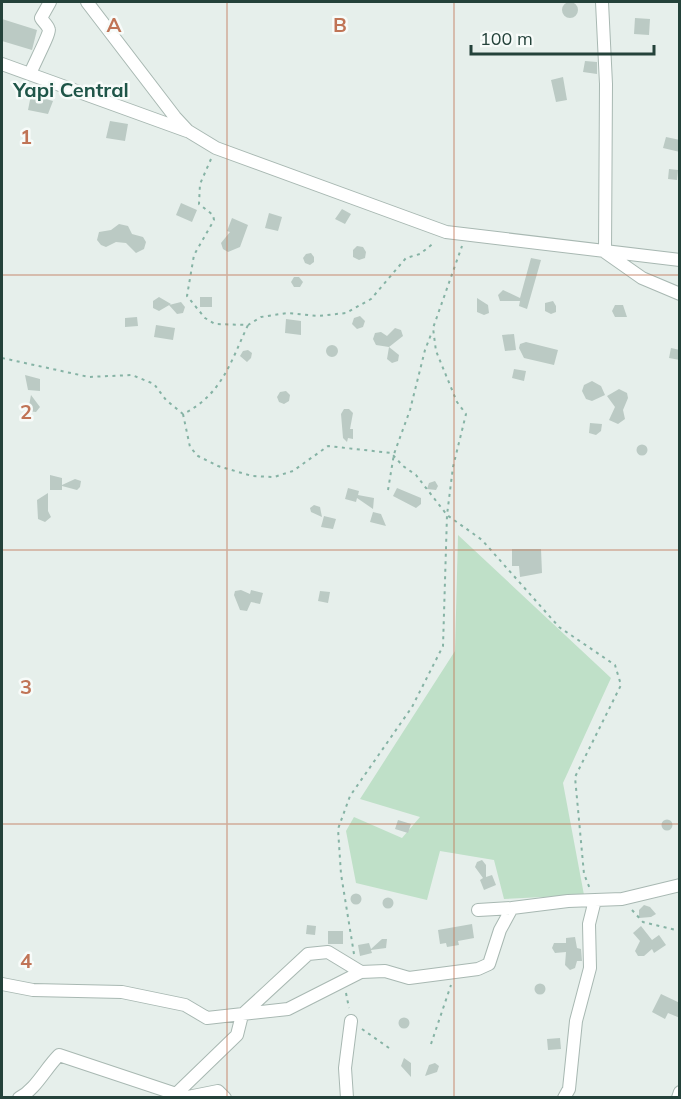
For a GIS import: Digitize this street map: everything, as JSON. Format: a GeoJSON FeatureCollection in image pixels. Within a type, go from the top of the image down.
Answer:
{"type":"FeatureCollection","features":[{"type":"Feature","properties":{"kind":"street"},"geometry":{"type":"LineString","coordinates":[[30,74],[37,55],[50,36],[49,29],[41,18],[50,2]]}},
{"type":"Feature","properties":{"kind":"street"},"geometry":{"type":"LineString","coordinates":[[87,2],[188,131]]}},
{"type":"Feature","properties":{"kind":"street"},"geometry":{"type":"LineString","coordinates":[[602,2],[606,84],[605,252]]}},
{"type":"Feature","properties":{"kind":"street"},"geometry":{"type":"LineString","coordinates":[[2,64],[188,131],[216,148],[446,232],[680,260]]}},
{"type":"Feature","properties":{"kind":"street"},"geometry":{"type":"LineString","coordinates":[[605,252],[642,278],[680,294]]}},
{"type":"Feature","properties":{"kind":"street"},"geometry":{"type":"LineString","coordinates":[[478,910],[622,899],[680,885]]}},
{"type":"Feature","properties":{"kind":"street"},"geometry":{"type":"LineString","coordinates":[[564,1098],[568,1089],[576,1021],[590,968],[589,924],[595,900]]}},
{"type":"Feature","properties":{"kind":"street"},"geometry":{"type":"LineString","coordinates":[[2,984],[33,990],[122,992],[185,1005],[207,1018],[288,1009],[361,972],[385,970],[409,978],[454,970],[478,969],[489,964],[500,930],[512,908]]}},
{"type":"Feature","properties":{"kind":"street"},"geometry":{"type":"LineString","coordinates":[[176,1094],[237,1035],[242,1015],[308,954],[328,952],[361,972]]}},
{"type":"Feature","properties":{"kind":"street"},"geometry":{"type":"LineString","coordinates":[[347,1098],[345,1068],[351,1021]]}},
{"type":"Feature","properties":{"kind":"street"},"geometry":{"type":"LineString","coordinates":[[19,1098],[30,1092],[44,1070],[59,1055],[176,1094],[188,1097],[218,1091],[225,1098]]}},
{"type":"Feature","properties":{"kind":"street"},"geometry":{"type":"LineString","coordinates":[[678,1098],[680,1092]]}},
{"type":"Feature","properties":{"kind":"path"},"geometry":{"type":"LineString","coordinates":[[216,148],[202,176],[199,200],[200,206],[208,211],[214,220],[194,255],[187,296],[205,318],[215,324],[249,325]]}},
{"type":"Feature","properties":{"kind":"path"},"geometry":{"type":"LineString","coordinates":[[183,414],[197,407],[226,376],[249,325],[261,317],[278,314],[318,316],[355,309],[379,291],[406,258],[420,254],[446,232]]}},
{"type":"Feature","properties":{"kind":"path"},"geometry":{"type":"LineString","coordinates":[[388,490],[393,454],[410,410],[425,350],[468,233]]}},
{"type":"Feature","properties":{"kind":"path"},"geometry":{"type":"LineString","coordinates":[[361,972],[351,947],[338,829],[350,796],[412,707],[443,646],[447,515],[453,467],[466,414],[457,402],[436,351],[433,328]]}},
{"type":"Feature","properties":{"kind":"path"},"geometry":{"type":"LineString","coordinates":[[2,358],[89,377],[132,375],[154,384],[166,400],[183,414],[190,447],[198,456],[218,466],[252,476],[274,477],[293,471],[328,446],[393,454]]}},
{"type":"Feature","properties":{"kind":"path"},"geometry":{"type":"LineString","coordinates":[[393,454],[397,461],[416,474],[447,515],[482,540],[560,627],[615,665],[620,673],[621,685],[575,777],[584,874],[595,900]]}},
{"type":"Feature","properties":{"kind":"path"},"geometry":{"type":"LineString","coordinates":[[622,899],[643,922],[680,931]]}},
{"type":"Feature","properties":{"kind":"path"},"geometry":{"type":"LineString","coordinates":[[431,1044],[448,999],[454,970]]}},
{"type":"Feature","properties":{"kind":"green space"},"geometry":{"type":"Polygon","coordinates":[[[458,535],[611,678],[563,783],[584,895],[504,899],[494,860],[440,851],[427,900],[356,883],[346,831],[354,817],[402,838],[420,817],[360,799],[455,651],[458,535]]]}},
{"type":"Feature","properties":{"kind":"building"},"geometry":{"type":"Polygon","coordinates":[[[567,2],[573,2],[578,10],[576,16],[567,18],[562,13],[562,7],[567,2]]]}},
{"type":"Feature","properties":{"kind":"building"},"geometry":{"type":"Polygon","coordinates":[[[635,18],[650,19],[649,35],[634,34],[635,18]]]}},
{"type":"Feature","properties":{"kind":"building"},"geometry":{"type":"Polygon","coordinates":[[[2,19],[37,30],[32,50],[2,41],[2,19]]]}},
{"type":"Feature","properties":{"kind":"building"},"geometry":{"type":"Polygon","coordinates":[[[585,61],[597,62],[597,74],[583,72],[585,61]]]}},
{"type":"Feature","properties":{"kind":"building"},"geometry":{"type":"Polygon","coordinates":[[[563,77],[567,100],[556,102],[551,80],[563,77]]]}},
{"type":"Feature","properties":{"kind":"building"},"geometry":{"type":"Polygon","coordinates":[[[31,95],[53,101],[48,114],[28,110],[31,95]]]}},
{"type":"Feature","properties":{"kind":"building"},"geometry":{"type":"Polygon","coordinates":[[[110,121],[128,124],[125,141],[106,138],[110,121]]]}},
{"type":"Feature","properties":{"kind":"building"},"geometry":{"type":"Polygon","coordinates":[[[666,137],[680,140],[680,152],[663,148],[666,137]]]}},
{"type":"Feature","properties":{"kind":"building"},"geometry":{"type":"Polygon","coordinates":[[[669,169],[678,170],[677,180],[668,179],[669,169]]]}},
{"type":"Feature","properties":{"kind":"building"},"geometry":{"type":"Polygon","coordinates":[[[181,203],[197,210],[192,222],[176,215],[181,203]]]}},
{"type":"Feature","properties":{"kind":"building"},"geometry":{"type":"Polygon","coordinates":[[[342,209],[351,214],[345,224],[335,219],[342,209]]]}},
{"type":"Feature","properties":{"kind":"building"},"geometry":{"type":"Polygon","coordinates":[[[269,213],[282,217],[278,231],[265,228],[269,213]]]}},
{"type":"Feature","properties":{"kind":"building"},"geometry":{"type":"Polygon","coordinates":[[[232,218],[248,225],[240,247],[228,252],[223,249],[221,243],[230,232],[227,231],[232,218]]]}},
{"type":"Feature","properties":{"kind":"building"},"geometry":{"type":"Polygon","coordinates":[[[119,224],[128,226],[132,234],[143,237],[146,242],[144,249],[136,253],[126,243],[116,242],[106,247],[101,245],[97,240],[99,232],[111,230],[119,224]]]}},
{"type":"Feature","properties":{"kind":"building"},"geometry":{"type":"Polygon","coordinates":[[[357,246],[363,247],[366,252],[365,258],[359,260],[353,257],[353,250],[357,246]]]}},
{"type":"Feature","properties":{"kind":"building"},"geometry":{"type":"Polygon","coordinates":[[[311,253],[314,262],[310,265],[305,263],[303,258],[306,254],[311,253]]]}},
{"type":"Feature","properties":{"kind":"building"},"geometry":{"type":"Polygon","coordinates":[[[531,258],[541,260],[527,309],[519,306],[520,301],[500,301],[498,295],[503,290],[520,298],[531,258]]]}},
{"type":"Feature","properties":{"kind":"building"},"geometry":{"type":"Polygon","coordinates":[[[294,277],[299,277],[303,282],[300,287],[294,287],[291,282],[294,277]]]}},
{"type":"Feature","properties":{"kind":"building"},"geometry":{"type":"Polygon","coordinates":[[[159,297],[171,304],[159,311],[153,308],[153,301],[159,297]]]}},
{"type":"Feature","properties":{"kind":"building"},"geometry":{"type":"Polygon","coordinates":[[[200,297],[212,297],[212,307],[200,307],[200,297]]]}},
{"type":"Feature","properties":{"kind":"building"},"geometry":{"type":"Polygon","coordinates":[[[477,298],[488,305],[489,313],[484,315],[477,312],[477,298]]]}},
{"type":"Feature","properties":{"kind":"building"},"geometry":{"type":"Polygon","coordinates":[[[553,301],[556,312],[551,314],[545,311],[545,303],[553,301]]]}},
{"type":"Feature","properties":{"kind":"building"},"geometry":{"type":"Polygon","coordinates":[[[181,302],[185,307],[183,313],[177,314],[169,305],[181,302]]]}},
{"type":"Feature","properties":{"kind":"building"},"geometry":{"type":"Polygon","coordinates":[[[615,305],[623,305],[627,317],[615,317],[612,311],[615,305]]]}},
{"type":"Feature","properties":{"kind":"building"},"geometry":{"type":"Polygon","coordinates":[[[360,316],[365,321],[363,327],[357,329],[352,324],[354,318],[360,316]]]}},
{"type":"Feature","properties":{"kind":"building"},"geometry":{"type":"Polygon","coordinates":[[[137,317],[138,326],[125,327],[125,318],[137,317]]]}},
{"type":"Feature","properties":{"kind":"building"},"geometry":{"type":"Polygon","coordinates":[[[286,319],[301,321],[301,335],[285,333],[286,319]]]}},
{"type":"Feature","properties":{"kind":"building"},"geometry":{"type":"Polygon","coordinates":[[[156,325],[175,328],[173,340],[154,337],[156,325]]]}},
{"type":"Feature","properties":{"kind":"building"},"geometry":{"type":"Polygon","coordinates":[[[395,328],[401,330],[403,336],[389,347],[376,345],[373,339],[375,333],[381,332],[387,336],[395,328]]]}},
{"type":"Feature","properties":{"kind":"building"},"geometry":{"type":"Polygon","coordinates":[[[514,334],[516,350],[505,351],[502,335],[514,334]]]}},
{"type":"Feature","properties":{"kind":"building"},"geometry":{"type":"Polygon","coordinates":[[[526,342],[558,350],[554,365],[524,358],[519,348],[520,344],[526,342]]]}},
{"type":"Feature","properties":{"kind":"building"},"geometry":{"type":"Polygon","coordinates":[[[332,345],[338,351],[332,357],[326,351],[332,345]]]}},
{"type":"Feature","properties":{"kind":"building"},"geometry":{"type":"Polygon","coordinates":[[[389,347],[399,355],[398,361],[392,363],[387,359],[389,347]]]}},
{"type":"Feature","properties":{"kind":"building"},"geometry":{"type":"Polygon","coordinates":[[[671,348],[680,350],[680,360],[669,358],[671,348]]]}},
{"type":"Feature","properties":{"kind":"building"},"geometry":{"type":"Polygon","coordinates":[[[248,350],[252,353],[247,362],[240,356],[243,351],[248,350]]]}},
{"type":"Feature","properties":{"kind":"building"},"geometry":{"type":"Polygon","coordinates":[[[514,369],[526,371],[524,381],[512,378],[514,369]]]}},
{"type":"Feature","properties":{"kind":"building"},"geometry":{"type":"Polygon","coordinates":[[[25,375],[40,379],[40,391],[28,390],[25,375]]]}},
{"type":"Feature","properties":{"kind":"building"},"geometry":{"type":"Polygon","coordinates":[[[592,381],[601,386],[605,395],[592,401],[586,399],[582,391],[584,385],[592,381]]]}},
{"type":"Feature","properties":{"kind":"building"},"geometry":{"type":"Polygon","coordinates":[[[619,389],[627,393],[628,398],[623,410],[625,419],[618,424],[609,420],[615,407],[607,396],[619,389]]]}},
{"type":"Feature","properties":{"kind":"building"},"geometry":{"type":"Polygon","coordinates":[[[286,391],[290,395],[289,401],[284,404],[279,402],[277,397],[280,392],[286,391]]]}},
{"type":"Feature","properties":{"kind":"building"},"geometry":{"type":"Polygon","coordinates":[[[31,395],[40,407],[36,412],[28,411],[31,395]]]}},
{"type":"Feature","properties":{"kind":"building"},"geometry":{"type":"Polygon","coordinates":[[[344,409],[349,409],[353,413],[350,429],[353,429],[353,439],[348,438],[347,442],[343,438],[341,414],[344,409]]]}},
{"type":"Feature","properties":{"kind":"building"},"geometry":{"type":"Polygon","coordinates":[[[590,423],[602,424],[601,431],[596,435],[589,433],[590,423]]]}},
{"type":"Feature","properties":{"kind":"building"},"geometry":{"type":"Polygon","coordinates":[[[642,445],[646,446],[646,454],[642,455],[638,454],[637,450],[638,446],[642,445]]]}},
{"type":"Feature","properties":{"kind":"building"},"geometry":{"type":"Polygon","coordinates":[[[50,475],[62,478],[62,485],[75,479],[81,481],[80,487],[77,490],[62,486],[62,490],[50,490],[50,475]]]}},
{"type":"Feature","properties":{"kind":"building"},"geometry":{"type":"Polygon","coordinates":[[[435,481],[438,486],[436,490],[427,489],[429,483],[435,481]]]}},
{"type":"Feature","properties":{"kind":"building"},"geometry":{"type":"Polygon","coordinates":[[[348,488],[359,491],[358,495],[374,498],[373,509],[357,498],[356,502],[345,499],[348,488]]]}},
{"type":"Feature","properties":{"kind":"building"},"geometry":{"type":"Polygon","coordinates":[[[397,488],[421,498],[421,504],[416,508],[393,496],[397,488]]]}},
{"type":"Feature","properties":{"kind":"building"},"geometry":{"type":"Polygon","coordinates":[[[48,493],[48,511],[51,517],[45,522],[38,519],[37,500],[48,493]]]}},
{"type":"Feature","properties":{"kind":"building"},"geometry":{"type":"Polygon","coordinates":[[[314,505],[320,507],[322,517],[311,512],[310,508],[314,505]]]}},
{"type":"Feature","properties":{"kind":"building"},"geometry":{"type":"Polygon","coordinates":[[[373,512],[381,514],[386,526],[370,522],[373,512]]]}},
{"type":"Feature","properties":{"kind":"building"},"geometry":{"type":"Polygon","coordinates":[[[324,516],[336,519],[333,529],[321,527],[324,516]]]}},
{"type":"Feature","properties":{"kind":"building"},"geometry":{"type":"Polygon","coordinates":[[[512,549],[541,549],[542,573],[520,577],[519,566],[512,566],[512,549]]]}},
{"type":"Feature","properties":{"kind":"building"},"geometry":{"type":"Polygon","coordinates":[[[241,590],[250,594],[251,590],[263,593],[260,604],[251,602],[247,611],[240,610],[234,595],[235,591],[241,590]]]}},
{"type":"Feature","properties":{"kind":"building"},"geometry":{"type":"Polygon","coordinates":[[[320,591],[330,592],[328,603],[318,601],[320,591]]]}},
{"type":"Feature","properties":{"kind":"building"},"geometry":{"type":"Polygon","coordinates":[[[398,820],[411,824],[408,833],[395,829],[398,820]]]}},
{"type":"Feature","properties":{"kind":"building"},"geometry":{"type":"Polygon","coordinates":[[[667,820],[671,821],[671,829],[667,830],[663,829],[662,825],[663,821],[667,820]]]}},
{"type":"Feature","properties":{"kind":"building"},"geometry":{"type":"Polygon","coordinates":[[[482,860],[486,865],[486,877],[492,875],[496,885],[484,890],[480,880],[483,878],[475,867],[477,862],[482,860]]]}},
{"type":"Feature","properties":{"kind":"building"},"geometry":{"type":"Polygon","coordinates":[[[356,894],[360,895],[360,903],[356,904],[352,903],[351,899],[352,895],[356,894]]]}},
{"type":"Feature","properties":{"kind":"building"},"geometry":{"type":"Polygon","coordinates":[[[388,898],[392,899],[392,907],[388,908],[384,907],[383,903],[384,899],[388,898]]]}},
{"type":"Feature","properties":{"kind":"building"},"geometry":{"type":"Polygon","coordinates":[[[644,905],[650,907],[656,914],[639,918],[639,910],[644,905]]]}},
{"type":"Feature","properties":{"kind":"building"},"geometry":{"type":"Polygon","coordinates":[[[472,924],[474,938],[458,941],[459,945],[447,947],[446,943],[440,944],[438,930],[472,924]]]}},
{"type":"Feature","properties":{"kind":"building"},"geometry":{"type":"Polygon","coordinates":[[[307,925],[316,926],[315,935],[306,934],[307,925]]]}},
{"type":"Feature","properties":{"kind":"building"},"geometry":{"type":"Polygon","coordinates":[[[641,926],[652,940],[659,935],[666,945],[654,953],[652,949],[644,956],[638,956],[635,951],[640,941],[633,933],[641,926]]]}},
{"type":"Feature","properties":{"kind":"building"},"geometry":{"type":"Polygon","coordinates":[[[328,931],[343,931],[343,944],[328,944],[328,931]]]}},
{"type":"Feature","properties":{"kind":"building"},"geometry":{"type":"Polygon","coordinates":[[[575,937],[577,948],[581,949],[582,961],[577,961],[575,968],[570,970],[565,965],[566,952],[555,953],[552,948],[554,943],[566,943],[566,938],[575,937]]]}},
{"type":"Feature","properties":{"kind":"building"},"geometry":{"type":"Polygon","coordinates":[[[382,939],[387,939],[386,948],[371,950],[372,953],[360,956],[358,945],[369,943],[371,949],[382,939]]]}},
{"type":"Feature","properties":{"kind":"building"},"geometry":{"type":"Polygon","coordinates":[[[540,984],[544,985],[544,993],[540,994],[536,993],[535,989],[536,985],[540,984]]]}},
{"type":"Feature","properties":{"kind":"building"},"geometry":{"type":"Polygon","coordinates":[[[661,994],[680,1003],[680,1018],[668,1013],[665,1019],[652,1012],[661,994]]]}},
{"type":"Feature","properties":{"kind":"building"},"geometry":{"type":"Polygon","coordinates":[[[404,1018],[408,1019],[408,1027],[404,1028],[400,1027],[399,1023],[400,1019],[404,1018]]]}},
{"type":"Feature","properties":{"kind":"building"},"geometry":{"type":"Polygon","coordinates":[[[560,1038],[561,1049],[548,1050],[547,1039],[560,1038]]]}},
{"type":"Feature","properties":{"kind":"building"},"geometry":{"type":"Polygon","coordinates":[[[404,1058],[411,1063],[411,1077],[401,1066],[404,1058]]]}},
{"type":"Feature","properties":{"kind":"building"},"geometry":{"type":"Polygon","coordinates":[[[435,1063],[439,1066],[437,1072],[425,1076],[429,1065],[435,1063]]]}},
{"type":"Feature","properties":{"kind":"district","name":"Yapi Central"},"geometry":{"type":"Point","coordinates":[71,89]}}]}
